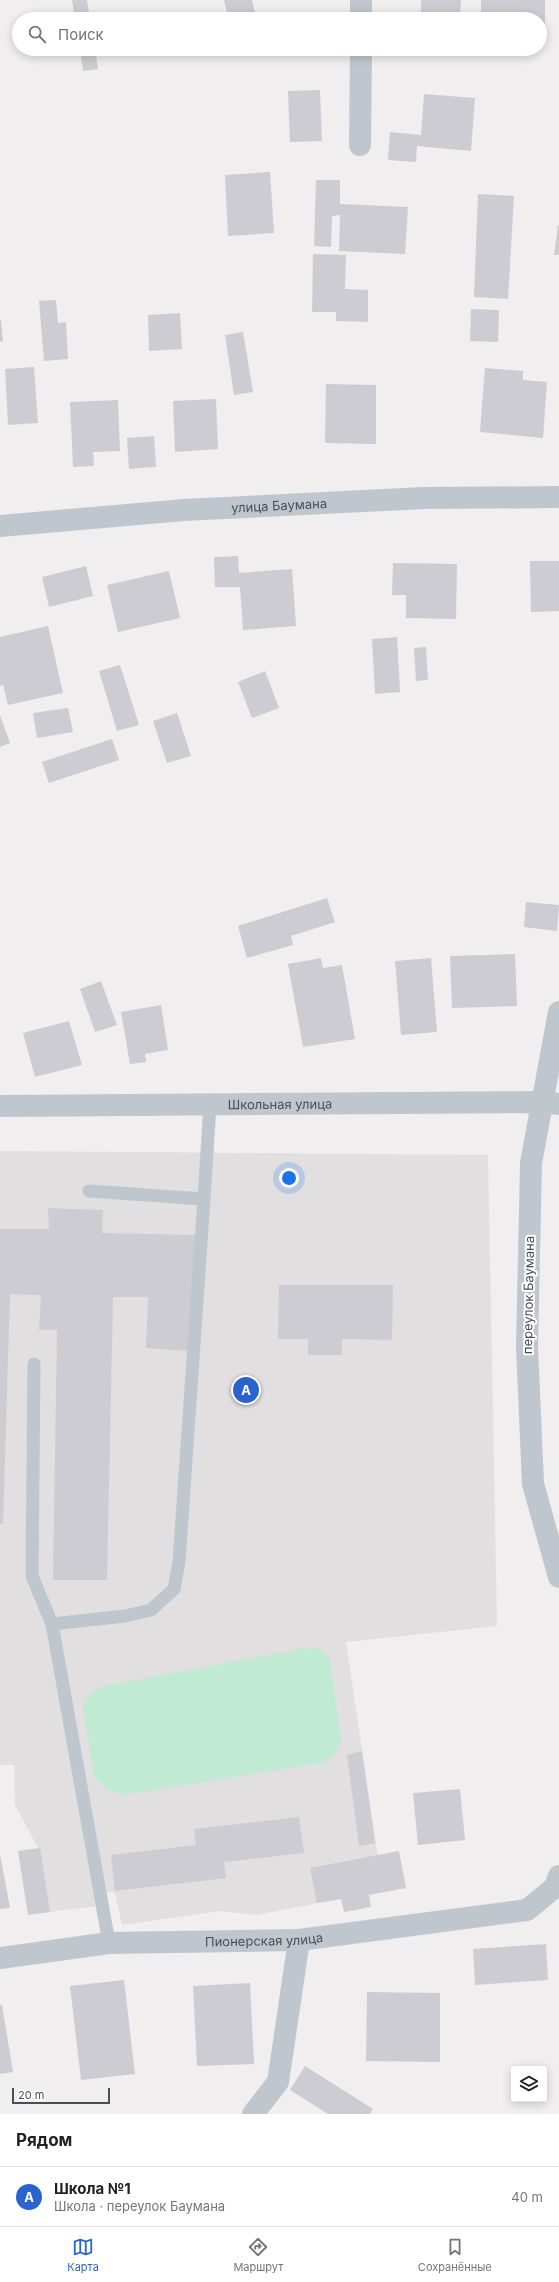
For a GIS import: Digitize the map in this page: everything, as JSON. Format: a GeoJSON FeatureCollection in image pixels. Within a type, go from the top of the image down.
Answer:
{"type":"FeatureCollection","features":[{"type":"Feature","properties":{"kind":"street"},"geometry":{"type":"LineString","coordinates":[[361,0],[361,12]]}},
{"type":"Feature","properties":{"kind":"street"},"geometry":{"type":"LineString","coordinates":[[360,146],[361,56]]}},
{"type":"Feature","properties":{"kind":"street","name":"улица Баумана"},"geometry":{"type":"LineString","coordinates":[[0,526],[184,510],[424,498],[559,497]]}},
{"type":"Feature","properties":{"kind":"street","name":"переулок Баумана"},"geometry":{"type":"LineString","coordinates":[[559,1012],[550,1103],[531,1163],[527,1347],[533,1484],[559,1577]]}},
{"type":"Feature","properties":{"kind":"street","name":"Школьная улица"},"geometry":{"type":"LineString","coordinates":[[0,1106],[550,1103]]}},
{"type":"Feature","properties":{"kind":"street","name":"Пионерская улица"},"geometry":{"type":"LineString","coordinates":[[0,1958],[110,1943],[299,1940],[527,1910],[556,1887],[559,1876]]}},
{"type":"Feature","properties":{"kind":"street"},"geometry":{"type":"LineString","coordinates":[[253,2114],[278,2082],[299,1940]]}},
{"type":"Feature","properties":{"kind":"lane"},"geometry":{"type":"LineString","coordinates":[[52,1624],[125,1616],[151,1610],[174,1589],[179,1562],[210,1104]]}},
{"type":"Feature","properties":{"kind":"lane"},"geometry":{"type":"LineString","coordinates":[[89,1191],[204,1200]]}},
{"type":"Feature","properties":{"kind":"lane"},"geometry":{"type":"LineString","coordinates":[[34,1364],[32,1576],[52,1624],[110,1943]]}},
{"type":"Feature","properties":{"kind":"shaded area"},"geometry":{"type":"Polygon","coordinates":[[[0,1151],[488,1155],[497,1626],[346,1642],[383,1891],[256,1915],[220,1911],[122,1925],[115,1892],[98,1893],[99,1906],[48,1912],[39,1850],[15,1805],[14,1765],[0,1765],[0,1151]]]}},
{"type":"Feature","properties":{"kind":"green space"},"geometry":{"type":"Polygon","coordinates":[[[305,1648],[321,1649],[330,1660],[341,1742],[335,1754],[325,1762],[124,1795],[107,1790],[94,1777],[83,1708],[89,1695],[100,1687],[305,1648]]]}},
{"type":"Feature","properties":{"kind":"building"},"geometry":{"type":"Polygon","coordinates":[[[72,0],[87,0],[89,12],[74,12],[72,0]]]}},
{"type":"Feature","properties":{"kind":"building"},"geometry":{"type":"Polygon","coordinates":[[[224,0],[252,0],[255,12],[227,12],[224,0]]]}},
{"type":"Feature","properties":{"kind":"building"},"geometry":{"type":"Polygon","coordinates":[[[421,0],[461,0],[460,12],[421,12],[421,0]]]}},
{"type":"Feature","properties":{"kind":"building"},"geometry":{"type":"Polygon","coordinates":[[[481,0],[545,0],[545,12],[481,12],[481,0]]]}},
{"type":"Feature","properties":{"kind":"building"},"geometry":{"type":"Polygon","coordinates":[[[81,56],[96,56],[98,69],[83,71],[81,56]]]}},
{"type":"Feature","properties":{"kind":"building"},"geometry":{"type":"Polygon","coordinates":[[[320,90],[322,141],[290,142],[288,91],[320,90]]]}},
{"type":"Feature","properties":{"kind":"building"},"geometry":{"type":"Polygon","coordinates":[[[424,94],[475,98],[471,151],[417,146],[416,162],[388,160],[390,132],[421,135],[424,94]]]}},
{"type":"Feature","properties":{"kind":"building"},"geometry":{"type":"Polygon","coordinates":[[[270,172],[274,233],[228,236],[225,175],[270,172]]]}},
{"type":"Feature","properties":{"kind":"building"},"geometry":{"type":"Polygon","coordinates":[[[316,180],[340,180],[340,204],[408,207],[405,254],[339,251],[340,215],[332,216],[331,247],[314,246],[316,180]]]}},
{"type":"Feature","properties":{"kind":"building"},"geometry":{"type":"Polygon","coordinates":[[[478,194],[514,196],[508,299],[474,297],[478,194]]]}},
{"type":"Feature","properties":{"kind":"building"},"geometry":{"type":"Polygon","coordinates":[[[558,225],[559,255],[554,255],[558,225]]]}},
{"type":"Feature","properties":{"kind":"building"},"geometry":{"type":"Polygon","coordinates":[[[313,254],[346,255],[345,289],[368,290],[368,322],[336,321],[336,312],[312,312],[313,254]]]}},
{"type":"Feature","properties":{"kind":"building"},"geometry":{"type":"Polygon","coordinates":[[[56,300],[58,323],[66,322],[68,359],[44,361],[39,301],[56,300]]]}},
{"type":"Feature","properties":{"kind":"building"},"geometry":{"type":"Polygon","coordinates":[[[471,309],[499,310],[498,342],[470,341],[471,309]]]}},
{"type":"Feature","properties":{"kind":"building"},"geometry":{"type":"Polygon","coordinates":[[[180,313],[182,349],[149,351],[148,315],[180,313]]]}},
{"type":"Feature","properties":{"kind":"building"},"geometry":{"type":"Polygon","coordinates":[[[1,319],[3,341],[0,342],[0,320],[1,319]]]}},
{"type":"Feature","properties":{"kind":"building"},"geometry":{"type":"Polygon","coordinates":[[[243,332],[253,392],[234,395],[225,335],[243,332]]]}},
{"type":"Feature","properties":{"kind":"building"},"geometry":{"type":"Polygon","coordinates":[[[34,367],[38,423],[8,425],[5,369],[34,367]]]}},
{"type":"Feature","properties":{"kind":"building"},"geometry":{"type":"Polygon","coordinates":[[[485,368],[523,371],[523,380],[547,382],[543,438],[480,432],[485,368]]]}},
{"type":"Feature","properties":{"kind":"building"},"geometry":{"type":"Polygon","coordinates":[[[326,384],[376,385],[376,444],[325,443],[326,384]]]}},
{"type":"Feature","properties":{"kind":"building"},"geometry":{"type":"Polygon","coordinates":[[[216,399],[218,449],[175,452],[173,401],[216,399]]]}},
{"type":"Feature","properties":{"kind":"building"},"geometry":{"type":"Polygon","coordinates":[[[118,400],[120,451],[93,452],[94,466],[73,467],[70,402],[118,400]]]}},
{"type":"Feature","properties":{"kind":"building"},"geometry":{"type":"Polygon","coordinates":[[[154,436],[156,467],[129,469],[127,438],[154,436]]]}},
{"type":"Feature","properties":{"kind":"building"},"geometry":{"type":"Polygon","coordinates":[[[238,556],[239,573],[292,569],[296,626],[243,630],[240,587],[215,587],[214,557],[238,556]]]}},
{"type":"Feature","properties":{"kind":"building"},"geometry":{"type":"Polygon","coordinates":[[[530,561],[559,561],[559,611],[531,612],[530,561]]]}},
{"type":"Feature","properties":{"kind":"building"},"geometry":{"type":"Polygon","coordinates":[[[393,563],[457,564],[456,619],[406,618],[406,595],[392,595],[393,563]]]}},
{"type":"Feature","properties":{"kind":"building"},"geometry":{"type":"Polygon","coordinates":[[[86,566],[93,596],[49,607],[42,577],[86,566]]]}},
{"type":"Feature","properties":{"kind":"building"},"geometry":{"type":"Polygon","coordinates":[[[169,571],[180,618],[118,632],[107,585],[169,571]]]}},
{"type":"Feature","properties":{"kind":"building"},"geometry":{"type":"Polygon","coordinates":[[[48,626],[63,693],[8,705],[3,685],[0,686],[0,637],[48,626]]]}},
{"type":"Feature","properties":{"kind":"building"},"geometry":{"type":"Polygon","coordinates":[[[397,637],[400,692],[375,694],[372,639],[397,637]]]}},
{"type":"Feature","properties":{"kind":"building"},"geometry":{"type":"Polygon","coordinates":[[[426,647],[428,680],[416,681],[414,648],[426,647]]]}},
{"type":"Feature","properties":{"kind":"building"},"geometry":{"type":"Polygon","coordinates":[[[120,665],[139,725],[117,731],[99,671],[120,665]]]}},
{"type":"Feature","properties":{"kind":"building"},"geometry":{"type":"Polygon","coordinates":[[[265,671],[279,708],[252,718],[238,682],[265,671]]]}},
{"type":"Feature","properties":{"kind":"building"},"geometry":{"type":"Polygon","coordinates":[[[68,708],[73,732],[37,738],[33,713],[68,708]]]}},
{"type":"Feature","properties":{"kind":"building"},"geometry":{"type":"Polygon","coordinates":[[[177,713],[191,756],[167,763],[153,721],[177,713]]]}},
{"type":"Feature","properties":{"kind":"building"},"geometry":{"type":"Polygon","coordinates":[[[0,715],[10,743],[0,747],[0,715]]]}},
{"type":"Feature","properties":{"kind":"building"},"geometry":{"type":"Polygon","coordinates":[[[112,739],[119,760],[49,783],[42,762],[112,739]]]}},
{"type":"Feature","properties":{"kind":"building"},"geometry":{"type":"Polygon","coordinates":[[[327,898],[335,922],[291,936],[293,945],[247,958],[238,926],[327,898]]]}},
{"type":"Feature","properties":{"kind":"building"},"geometry":{"type":"Polygon","coordinates":[[[526,902],[559,905],[557,931],[524,927],[526,902]]]}},
{"type":"Feature","properties":{"kind":"building"},"geometry":{"type":"Polygon","coordinates":[[[515,954],[517,1006],[452,1008],[450,956],[515,954]]]}},
{"type":"Feature","properties":{"kind":"building"},"geometry":{"type":"Polygon","coordinates":[[[321,958],[323,968],[342,965],[355,1039],[303,1047],[288,964],[321,958]]]}},
{"type":"Feature","properties":{"kind":"building"},"geometry":{"type":"Polygon","coordinates":[[[431,958],[437,1032],[401,1035],[395,961],[431,958]]]}},
{"type":"Feature","properties":{"kind":"building"},"geometry":{"type":"Polygon","coordinates":[[[101,981],[117,1025],[95,1032],[80,989],[101,981]]]}},
{"type":"Feature","properties":{"kind":"building"},"geometry":{"type":"Polygon","coordinates":[[[161,1005],[168,1050],[145,1054],[146,1062],[130,1064],[121,1012],[161,1005]]]}},
{"type":"Feature","properties":{"kind":"building"},"geometry":{"type":"Polygon","coordinates":[[[69,1021],[82,1065],[35,1077],[23,1033],[69,1021]]]}},
{"type":"Feature","properties":{"kind":"building"},"geometry":{"type":"Polygon","coordinates":[[[48,1208],[103,1210],[102,1233],[196,1235],[189,1351],[146,1348],[148,1297],[113,1297],[107,1580],[53,1580],[57,1330],[39,1330],[41,1295],[10,1294],[3,1524],[0,1524],[0,1229],[49,1229],[48,1208]]]}},
{"type":"Feature","properties":{"kind":"building"},"geometry":{"type":"Polygon","coordinates":[[[279,1285],[393,1285],[392,1340],[342,1339],[342,1355],[308,1355],[308,1339],[278,1339],[279,1285]]]}},
{"type":"Feature","properties":{"kind":"building"},"geometry":{"type":"Polygon","coordinates":[[[362,1751],[375,1843],[359,1846],[347,1755],[362,1751]]]}},
{"type":"Feature","properties":{"kind":"building"},"geometry":{"type":"Polygon","coordinates":[[[460,1789],[465,1840],[418,1845],[413,1793],[460,1789]]]}},
{"type":"Feature","properties":{"kind":"building"},"geometry":{"type":"Polygon","coordinates":[[[299,1817],[304,1853],[224,1862],[226,1878],[115,1891],[111,1855],[196,1845],[194,1829],[299,1817]]]}},
{"type":"Feature","properties":{"kind":"building"},"geometry":{"type":"Polygon","coordinates":[[[40,1848],[50,1912],[28,1915],[18,1851],[40,1848]]]}},
{"type":"Feature","properties":{"kind":"building"},"geometry":{"type":"Polygon","coordinates":[[[399,1851],[406,1888],[369,1895],[371,1907],[344,1912],[341,1899],[317,1903],[310,1868],[399,1851]]]}},
{"type":"Feature","properties":{"kind":"building"},"geometry":{"type":"Polygon","coordinates":[[[0,1854],[10,1908],[0,1909],[0,1854]]]}},
{"type":"Feature","properties":{"kind":"building"},"geometry":{"type":"Polygon","coordinates":[[[546,1944],[548,1980],[475,1985],[473,1949],[546,1944]]]}},
{"type":"Feature","properties":{"kind":"building"},"geometry":{"type":"Polygon","coordinates":[[[124,1980],[135,2074],[81,2080],[70,1986],[124,1980]]]}},
{"type":"Feature","properties":{"kind":"building"},"geometry":{"type":"Polygon","coordinates":[[[250,1983],[254,2064],[197,2066],[193,1986],[250,1983]]]}},
{"type":"Feature","properties":{"kind":"building"},"geometry":{"type":"Polygon","coordinates":[[[367,1992],[440,1993],[440,2062],[366,2061],[367,1992]]]}},
{"type":"Feature","properties":{"kind":"building"},"geometry":{"type":"Polygon","coordinates":[[[0,2005],[2,2005],[13,2072],[0,2074],[0,2005]]]}},
{"type":"Feature","properties":{"kind":"building"},"geometry":{"type":"Polygon","coordinates":[[[305,2066],[373,2109],[370,2114],[328,2114],[290,2090],[305,2066]]]}},
{"type":"Feature","properties":{"kind":"place","name":"Школа №1"},"geometry":{"type":"Point","coordinates":[246,1390]}}]}
